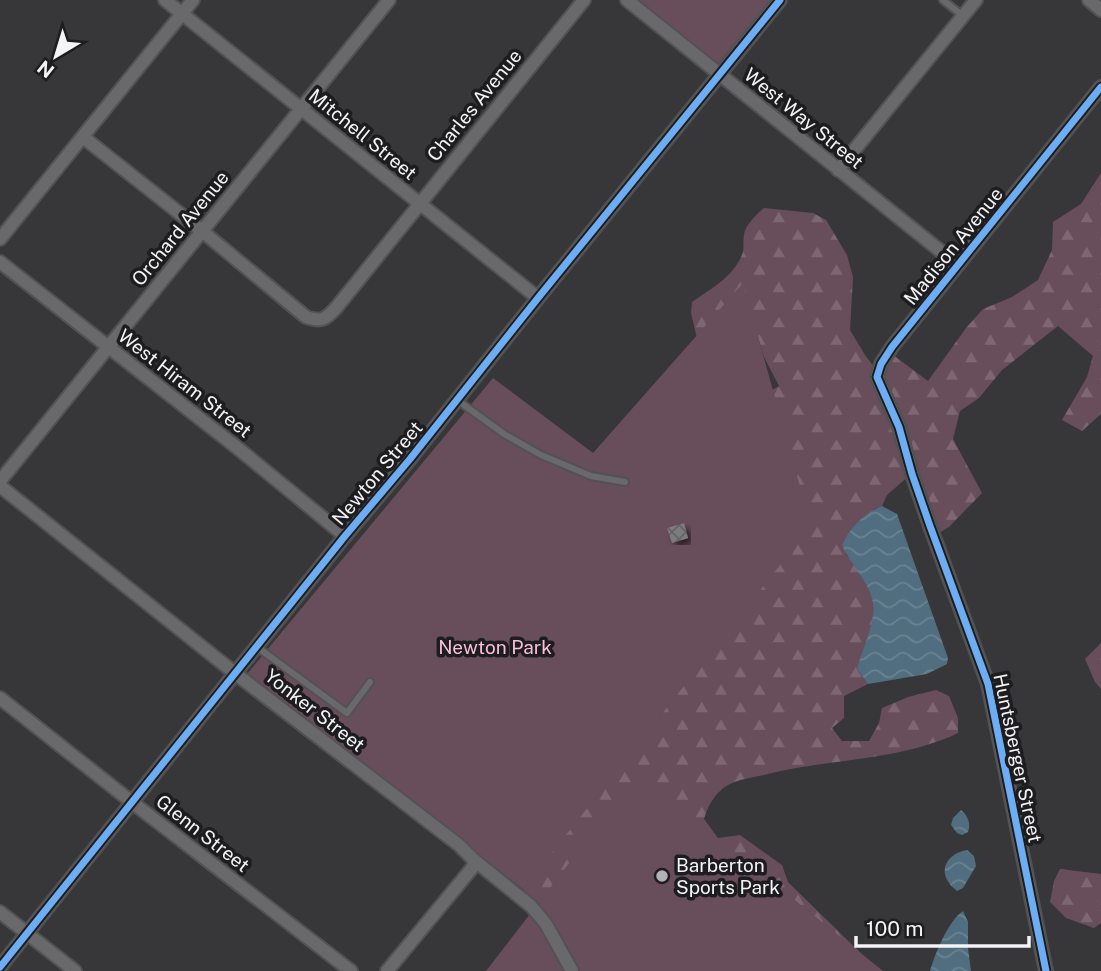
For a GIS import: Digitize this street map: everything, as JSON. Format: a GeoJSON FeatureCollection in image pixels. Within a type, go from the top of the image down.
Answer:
{"type":"FeatureCollection","features":[{"type":"Feature","properties":{"kind":"street","name":"Mitchell Street"},"geometry":{"type":"LineString","coordinates":[[164,0],[538,298]]}},
{"type":"Feature","properties":{"kind":"street"},"geometry":{"type":"LineString","coordinates":[[0,239],[192,0]]}},
{"type":"Feature","properties":{"kind":"street","name":"Orchard Avenue"},"geometry":{"type":"LineString","coordinates":[[0,483],[389,0]]}},
{"type":"Feature","properties":{"kind":"street","name":"Charles Avenue"},"geometry":{"type":"LineString","coordinates":[[202,231],[306,317],[322,320],[327,317],[584,0]]}},
{"type":"Feature","properties":{"kind":"street","name":"West Way Street"},"geometry":{"type":"LineString","coordinates":[[627,0],[958,265]]}},
{"type":"Feature","properties":{"kind":"street","name":"Newton Street"},"geometry":{"type":"LineString","coordinates":[[0,967],[780,0]]}},
{"type":"Feature","properties":{"kind":"street"},"geometry":{"type":"LineString","coordinates":[[838,170],[976,0]]}},
{"type":"Feature","properties":{"kind":"street"},"geometry":{"type":"LineString","coordinates":[[1089,0],[1101,10]]}},
{"type":"Feature","properties":{"kind":"street","name":"Madison Avenue"},"geometry":{"type":"LineString","coordinates":[[902,438],[877,377],[878,371],[892,347],[1101,87]]}},
{"type":"Feature","properties":{"kind":"street"},"geometry":{"type":"LineString","coordinates":[[82,137],[202,231]]}},
{"type":"Feature","properties":{"kind":"street","name":"West Hiram Street"},"geometry":{"type":"LineString","coordinates":[[0,262],[345,536]]}},
{"type":"Feature","properties":{"kind":"street","name":"Huntsberger Street"},"geometry":{"type":"LineString","coordinates":[[902,438],[930,526],[988,684],[1046,971]]}},
{"type":"Feature","properties":{"kind":"street","name":"Yonker Street"},"geometry":{"type":"LineString","coordinates":[[0,483],[236,674],[458,845],[531,906],[546,924],[572,971]]}},
{"type":"Feature","properties":{"kind":"street","name":"Glenn Street"},"geometry":{"type":"LineString","coordinates":[[0,698],[351,971]]}},
{"type":"Feature","properties":{"kind":"street"},"geometry":{"type":"LineString","coordinates":[[387,971],[473,867],[474,860]]}},
{"type":"Feature","properties":{"kind":"street"},"geometry":{"type":"LineString","coordinates":[[0,912],[75,971]]}},
{"type":"Feature","properties":{"kind":"lane"},"geometry":{"type":"LineString","coordinates":[[943,0],[963,16]]}},
{"type":"Feature","properties":{"kind":"lane"},"geometry":{"type":"LineString","coordinates":[[457,400],[504,434],[541,455],[592,476],[625,482]]}},
{"type":"Feature","properties":{"kind":"lane"},"geometry":{"type":"LineString","coordinates":[[257,647],[347,713],[370,682]]}},
{"type":"Feature","properties":{"kind":"green space"},"geometry":{"type":"Polygon","coordinates":[[[639,0],[771,0],[718,64],[639,0]]]}},
{"type":"Feature","properties":{"kind":"green space"},"geometry":{"type":"Polygon","coordinates":[[[1101,173],[1101,414],[1082,431],[1062,420],[1087,377],[1093,356],[1058,326],[1002,370],[979,398],[960,411],[953,439],[982,493],[949,527],[934,536],[911,474],[887,495],[882,506],[874,509],[846,554],[864,580],[874,606],[869,634],[857,669],[868,684],[844,696],[844,718],[832,728],[842,741],[869,741],[879,723],[882,708],[908,697],[936,690],[949,696],[958,718],[958,733],[887,755],[788,770],[736,782],[718,793],[704,819],[718,838],[740,835],[782,865],[788,882],[879,971],[556,931],[523,889],[426,813],[758,398],[779,386],[764,357],[758,337],[702,359],[691,313],[692,302],[722,281],[734,268],[743,252],[746,228],[764,208],[813,213],[826,220],[847,255],[853,277],[850,330],[865,355],[877,371],[889,352],[928,381],[983,309],[1012,297],[1038,280],[1052,250],[1053,222],[1081,204],[1101,173]]]}},
{"type":"Feature","properties":{"kind":"green space","name":"Newton Park"},"geometry":{"type":"Polygon","coordinates":[[[743,283],[811,526],[523,889],[247,674],[493,378],[593,453],[743,283]]]}},
{"type":"Feature","properties":{"kind":"green space"},"geometry":{"type":"Polygon","coordinates":[[[1101,643],[1101,689],[1085,659],[1101,643]]]}},
{"type":"Feature","properties":{"kind":"green space","name":"Barberton Sports Park"},"geometry":{"type":"Polygon","coordinates":[[[638,774],[883,971],[486,971],[638,774]]]}},
{"type":"Feature","properties":{"kind":"green space"},"geometry":{"type":"Polygon","coordinates":[[[1060,869],[1101,874],[1101,923],[1094,928],[1066,918],[1050,902],[1054,881],[1060,869]]]}},
{"type":"Feature","properties":{"kind":"water"},"geometry":{"type":"Polygon","coordinates":[[[882,506],[897,514],[948,658],[947,664],[927,674],[868,684],[857,669],[873,615],[872,599],[842,545],[858,522],[882,506]]]}},
{"type":"Feature","properties":{"kind":"water"},"geometry":{"type":"Polygon","coordinates":[[[961,810],[967,817],[969,826],[968,832],[962,835],[951,825],[953,818],[961,810]]]}},
{"type":"Feature","properties":{"kind":"water"},"geometry":{"type":"Polygon","coordinates":[[[967,850],[974,856],[976,866],[963,888],[957,891],[947,879],[945,867],[952,856],[967,850]]]}},
{"type":"Feature","properties":{"kind":"water"},"geometry":{"type":"Polygon","coordinates":[[[963,911],[968,922],[971,971],[930,971],[947,930],[963,911]]]}},
{"type":"Feature","properties":{"kind":"building"},"geometry":{"type":"Polygon","coordinates":[[[684,523],[688,538],[672,543],[667,528],[684,523]]]}},
{"type":"Feature","properties":{"kind":"cycle path"},"geometry":{"type":"LineString","coordinates":[[0,967],[780,0]]}},
{"type":"Feature","properties":{"kind":"cycle path"},"geometry":{"type":"LineString","coordinates":[[1046,971],[988,684],[930,526],[899,427],[877,377],[881,364],[892,347],[1101,87]]}},
{"type":"Feature","properties":{"kind":"place","name":"Barberton Sports Park"},"geometry":{"type":"Point","coordinates":[662,876]}}]}
